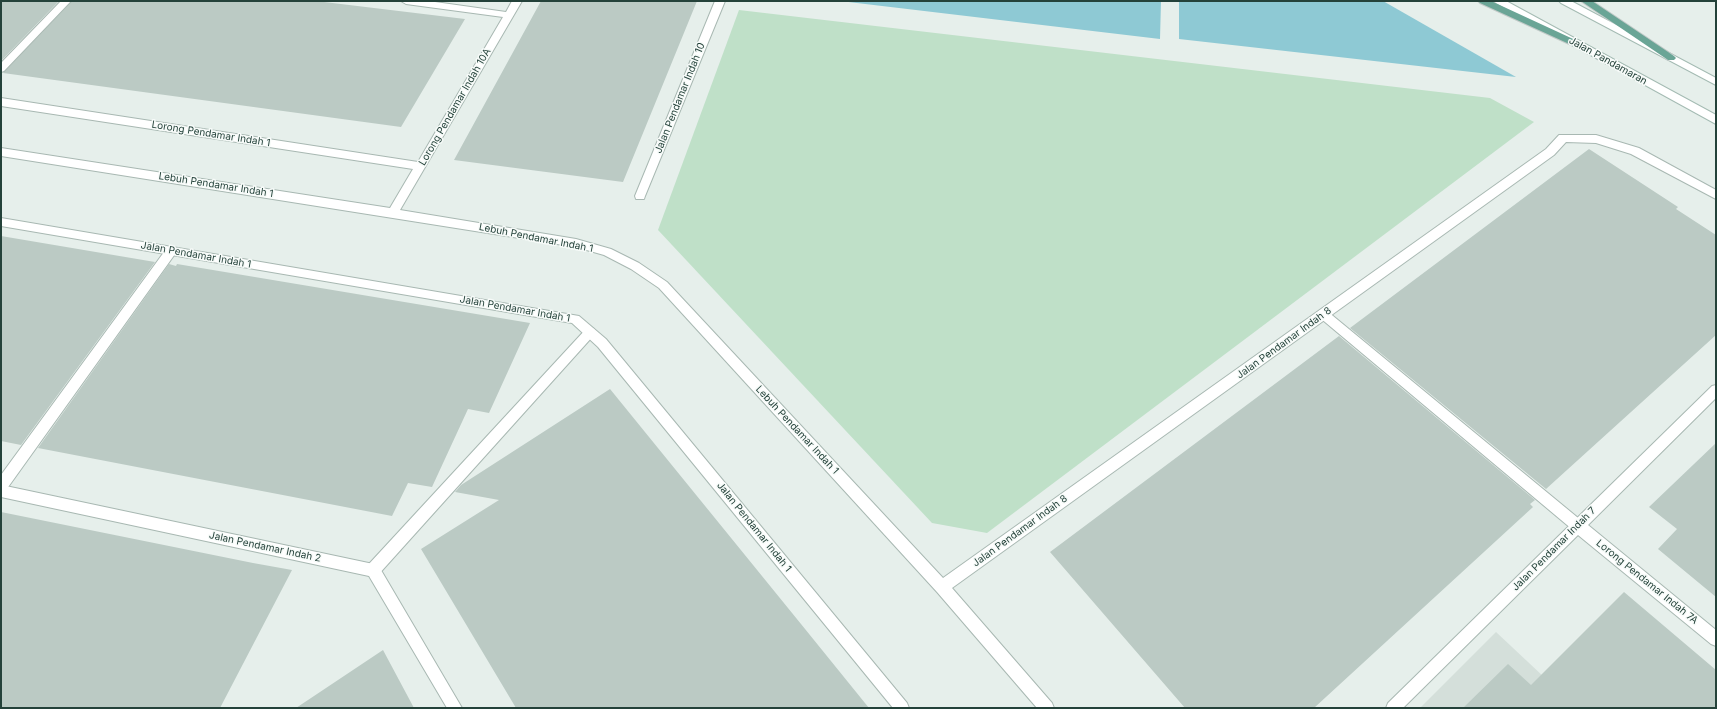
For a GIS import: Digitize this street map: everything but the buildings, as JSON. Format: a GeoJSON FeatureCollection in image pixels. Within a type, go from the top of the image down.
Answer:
{"type":"FeatureCollection","features":[{"type":"Feature","properties":{"kind":"main road"},"geometry":{"type":"LineString","coordinates":[[1483,1],[1581,46]]}},
{"type":"Feature","properties":{"kind":"main road"},"geometry":{"type":"LineString","coordinates":[[1586,1],[1671,58]]}},
{"type":"Feature","properties":{"kind":"street"},"geometry":{"type":"LineString","coordinates":[[1,69],[66,1]]}},
{"type":"Feature","properties":{"kind":"street"},"geometry":{"type":"LineString","coordinates":[[406,1],[509,15]]}},
{"type":"Feature","properties":{"kind":"street","name":"Lorong Pendamar Indah 10A"},"geometry":{"type":"LineString","coordinates":[[393,213],[517,1]]}},
{"type":"Feature","properties":{"kind":"street","name":"Jalan Pendamar Indah 10"},"geometry":{"type":"LineString","coordinates":[[640,196],[720,1]]}},
{"type":"Feature","properties":{"kind":"street","name":"Jalan Pandamaran"},"geometry":{"type":"LineString","coordinates":[[1499,1],[1716,120]]}},
{"type":"Feature","properties":{"kind":"street"},"geometry":{"type":"LineString","coordinates":[[1564,1],[1716,82]]}},
{"type":"Feature","properties":{"kind":"street","name":"Lorong Pendamar Indah 1"},"geometry":{"type":"LineString","coordinates":[[1,102],[420,166]]}},
{"type":"Feature","properties":{"kind":"street","name":"Jalan Pendamar Indah 8"},"geometry":{"type":"LineString","coordinates":[[942,587],[1550,152],[1563,138],[1596,139],[1635,151],[1716,195]]}},
{"type":"Feature","properties":{"kind":"street","name":"Lebuh Pendamar Indah 1"},"geometry":{"type":"LineString","coordinates":[[1,152],[576,243],[607,252],[635,266],[663,285],[942,587],[1047,708]]}},
{"type":"Feature","properties":{"kind":"street","name":"Jalan Pendamar Indah 1"},"geometry":{"type":"LineString","coordinates":[[1,222],[575,318],[602,342],[902,708]]}},
{"type":"Feature","properties":{"kind":"street"},"geometry":{"type":"LineString","coordinates":[[1,486],[171,250]]}},
{"type":"Feature","properties":{"kind":"street","name":"Lorong Pendamar Indah 7A"},"geometry":{"type":"LineString","coordinates":[[1323,314],[1716,639]]}},
{"type":"Feature","properties":{"kind":"street"},"geometry":{"type":"LineString","coordinates":[[455,708],[373,570],[590,332]]}},
{"type":"Feature","properties":{"kind":"street","name":"Jalan Pendamar Indah 7"},"geometry":{"type":"LineString","coordinates":[[1393,708],[1716,390]]}},
{"type":"Feature","properties":{"kind":"street","name":"Jalan Pendamar Indah 2"},"geometry":{"type":"LineString","coordinates":[[1,490],[373,570]]}},
{"type":"Feature","properties":{"kind":"shaded area"},"geometry":{"type":"Polygon","coordinates":[[[1496,632],[1577,708],[1420,708],[1496,632]]]}},
{"type":"Feature","properties":{"kind":"green space"},"geometry":{"type":"Polygon","coordinates":[[[739,10],[1490,98],[1534,122],[987,533],[932,523],[658,230],[739,10]]]}},
{"type":"Feature","properties":{"kind":"water"},"geometry":{"type":"Polygon","coordinates":[[[840,1],[1161,1],[1160,39],[840,1]]]}},
{"type":"Feature","properties":{"kind":"water"},"geometry":{"type":"Polygon","coordinates":[[[1179,1],[1383,1],[1516,77],[1179,39],[1179,1]]]}}]}
